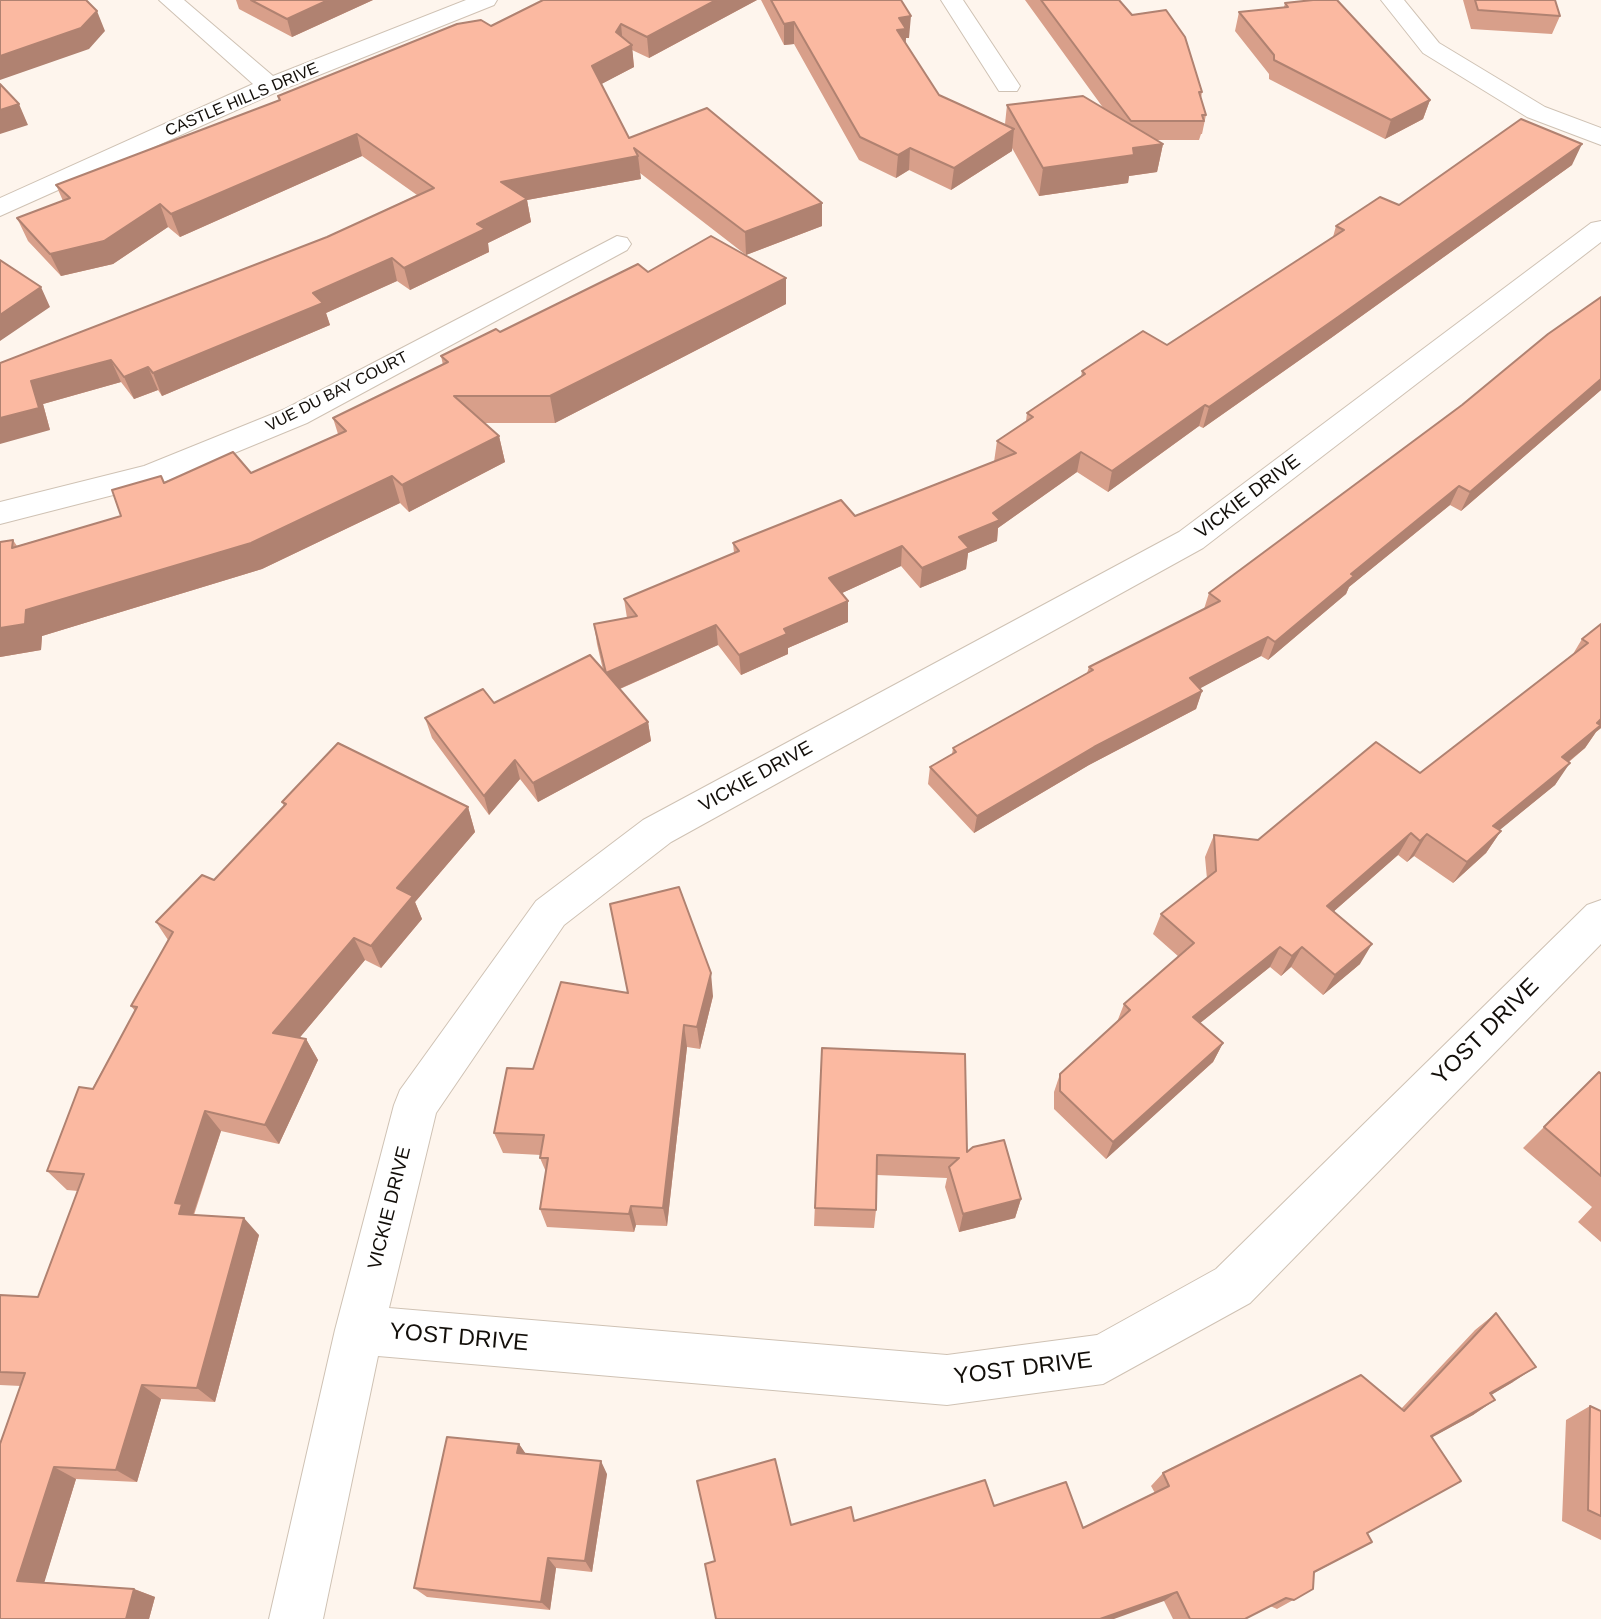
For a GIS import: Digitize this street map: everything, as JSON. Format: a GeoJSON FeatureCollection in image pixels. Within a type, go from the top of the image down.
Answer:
{"type":"FeatureCollection","features":[{"type":"Feature","properties":{"kind":"street"},"geometry":{"type":"LineString","coordinates":[[170,0],[270,86]]}},
{"type":"Feature","properties":{"kind":"street","name":"CASTLE HILLS DRIVE"},"geometry":{"type":"LineString","coordinates":[[0,208],[270,86],[486,0]]}},
{"type":"Feature","properties":{"kind":"street"},"geometry":{"type":"LineString","coordinates":[[952,0],[1009,86]]}},
{"type":"Feature","properties":{"kind":"street"},"geometry":{"type":"LineString","coordinates":[[1392,0],[1431,48],[1536,112],[1601,136]]}},
{"type":"Feature","properties":{"kind":"street","name":"VICKIE DRIVE"},"geometry":{"type":"LineString","coordinates":[[296,1619],[359,1330],[416,1105],[550,913],[657,831],[1191,540],[1601,229]]}},
{"type":"Feature","properties":{"kind":"street","name":"VUE DU BAY COURT"},"geometry":{"type":"LineString","coordinates":[[0,513],[153,474],[296,416],[617,244]]}},
{"type":"Feature","properties":{"kind":"street","name":"YOST DRIVE"},"geometry":{"type":"LineString","coordinates":[[359,1330],[947,1380],[1103,1359],[1233,1286],[1594,934]]}},
{"type":"Feature","properties":{"kind":"building"},"geometry":{"type":"Polygon","coordinates":[[[0,0],[86,0],[97,11],[81,28],[0,56],[0,0]]]}},
{"type":"Feature","properties":{"kind":"building"},"geometry":{"type":"Polygon","coordinates":[[[251,0],[328,0],[287,19],[251,0]]]}},
{"type":"Feature","properties":{"kind":"building"},"geometry":{"type":"Polygon","coordinates":[[[543,0],[716,0],[647,37],[621,24],[616,32],[632,45],[592,66],[629,138],[707,108],[822,203],[745,232],[634,148],[638,156],[501,182],[527,199],[477,224],[485,229],[404,268],[392,258],[313,293],[323,303],[153,373],[148,367],[124,377],[111,360],[31,381],[39,408],[0,418],[0,363],[327,237],[434,188],[357,134],[171,214],[160,204],[104,241],[50,254],[17,218],[70,198],[56,185],[280,100],[278,96],[457,24],[481,20],[491,26],[543,0]]]}},
{"type":"Feature","properties":{"kind":"building"},"geometry":{"type":"Polygon","coordinates":[[[771,0],[901,0],[911,16],[899,18],[906,29],[897,30],[939,95],[1014,129],[954,168],[910,148],[898,155],[860,137],[794,22],[784,24],[771,0]]]}},
{"type":"Feature","properties":{"kind":"building"},"geometry":{"type":"Polygon","coordinates":[[[1041,0],[1119,0],[1132,15],[1166,10],[1185,37],[1202,92],[1199,92],[1206,115],[1202,115],[1204,121],[1131,121],[1041,0]]]}},
{"type":"Feature","properties":{"kind":"building"},"geometry":{"type":"Polygon","coordinates":[[[1337,0],[1430,100],[1391,120],[1274,60],[1274,55],[1239,12],[1288,7],[1285,3],[1337,0]]]}},
{"type":"Feature","properties":{"kind":"building"},"geometry":{"type":"Polygon","coordinates":[[[1475,0],[1555,0],[1560,16],[1478,10],[1475,0]]]}},
{"type":"Feature","properties":{"kind":"building"},"geometry":{"type":"Polygon","coordinates":[[[0,84],[19,104],[0,110],[0,84]]]}},
{"type":"Feature","properties":{"kind":"building"},"geometry":{"type":"Polygon","coordinates":[[[1083,96],[1163,144],[1133,148],[1134,155],[1043,168],[1007,105],[1083,96]]]}},
{"type":"Feature","properties":{"kind":"building"},"geometry":{"type":"Polygon","coordinates":[[[1521,119],[1582,144],[1209,407],[1205,405],[1112,471],[1081,452],[993,513],[1000,520],[959,537],[969,548],[922,568],[902,546],[829,578],[848,601],[784,629],[787,634],[739,655],[716,625],[606,673],[594,624],[637,616],[624,599],[739,551],[733,543],[841,500],[855,516],[1016,453],[997,441],[1033,417],[1027,413],[1085,374],[1082,371],[1143,331],[1167,345],[1344,230],[1336,226],[1380,197],[1399,205],[1521,119]]]}},
{"type":"Feature","properties":{"kind":"building"},"geometry":{"type":"Polygon","coordinates":[[[711,236],[786,278],[550,396],[454,396],[499,436],[402,485],[392,476],[251,543],[26,610],[25,624],[0,628],[0,542],[13,540],[12,548],[121,516],[112,490],[161,476],[164,483],[233,452],[251,473],[346,431],[333,418],[448,362],[441,356],[496,329],[500,332],[638,264],[648,272],[711,236]]]}},
{"type":"Feature","properties":{"kind":"building"},"geometry":{"type":"Polygon","coordinates":[[[0,260],[41,287],[0,315],[0,260]]]}},
{"type":"Feature","properties":{"kind":"building"},"geometry":{"type":"Polygon","coordinates":[[[1601,297],[1601,379],[1470,492],[1459,486],[1351,574],[1354,576],[1275,642],[1268,637],[1190,678],[1202,691],[1094,747],[977,816],[930,767],[956,752],[953,748],[1093,670],[1089,667],[1220,601],[1209,593],[1462,405],[1548,334],[1601,297]]]}},
{"type":"Feature","properties":{"kind":"building"},"geometry":{"type":"Polygon","coordinates":[[[1601,624],[1601,719],[1597,723],[1601,725],[1562,757],[1570,763],[1493,826],[1501,831],[1467,862],[1427,834],[1420,841],[1411,833],[1327,906],[1372,944],[1335,975],[1302,947],[1292,956],[1280,947],[1193,1017],[1223,1043],[1113,1142],[1060,1091],[1060,1074],[1130,1010],[1124,1004],[1194,943],[1161,914],[1216,871],[1214,835],[1258,840],[1376,742],[1420,773],[1588,643],[1582,639],[1601,624]]]}},
{"type":"Feature","properties":{"kind":"building"},"geometry":{"type":"Polygon","coordinates":[[[590,655],[648,722],[533,783],[515,760],[484,796],[425,718],[483,689],[494,703],[590,655]]]}},
{"type":"Feature","properties":{"kind":"building"},"geometry":{"type":"Polygon","coordinates":[[[338,743],[468,807],[397,888],[413,896],[371,946],[354,938],[273,1033],[306,1039],[265,1125],[205,1111],[175,1203],[182,1204],[179,1214],[244,1218],[197,1388],[142,1385],[116,1470],[54,1467],[17,1581],[134,1589],[126,1619],[0,1619],[0,1444],[25,1373],[0,1372],[0,1295],[38,1297],[84,1174],[47,1171],[79,1087],[93,1089],[137,1007],[131,1006],[173,932],[156,922],[202,875],[214,880],[286,804],[282,802],[338,743]]]}},
{"type":"Feature","properties":{"kind":"building"},"geometry":{"type":"Polygon","coordinates":[[[679,887],[711,973],[697,1027],[684,1025],[663,1208],[631,1206],[629,1214],[540,1209],[548,1158],[540,1158],[544,1135],[494,1133],[507,1068],[533,1069],[561,982],[628,993],[610,904],[679,887]]]}},
{"type":"Feature","properties":{"kind":"building"},"geometry":{"type":"Polygon","coordinates":[[[822,1048],[965,1054],[967,1152],[973,1147],[1004,1140],[1021,1199],[963,1214],[949,1167],[959,1158],[877,1155],[876,1210],[815,1208],[822,1048]]]}},
{"type":"Feature","properties":{"kind":"building"},"geometry":{"type":"Polygon","coordinates":[[[1599,1072],[1601,1074],[1601,1176],[1544,1127],[1599,1072]]]}},
{"type":"Feature","properties":{"kind":"building"},"geometry":{"type":"Polygon","coordinates":[[[1496,1313],[1536,1367],[1490,1393],[1495,1400],[1431,1436],[1461,1481],[1367,1533],[1372,1542],[1314,1572],[1313,1589],[1294,1600],[1286,1598],[1245,1619],[1190,1619],[1177,1592],[1100,1619],[716,1619],[705,1564],[715,1561],[697,1481],[775,1459],[791,1525],[851,1507],[854,1521],[985,1480],[994,1506],[1066,1482],[1083,1528],[1169,1486],[1163,1473],[1361,1375],[1404,1411],[1496,1313]]]}},
{"type":"Feature","properties":{"kind":"building"},"geometry":{"type":"Polygon","coordinates":[[[1590,1406],[1601,1411],[1601,1516],[1588,1510],[1590,1406]]]}},
{"type":"Feature","properties":{"kind":"building"},"geometry":{"type":"Polygon","coordinates":[[[447,1437],[519,1444],[517,1453],[601,1461],[585,1561],[548,1558],[541,1602],[414,1588],[447,1437]]]}}]}
